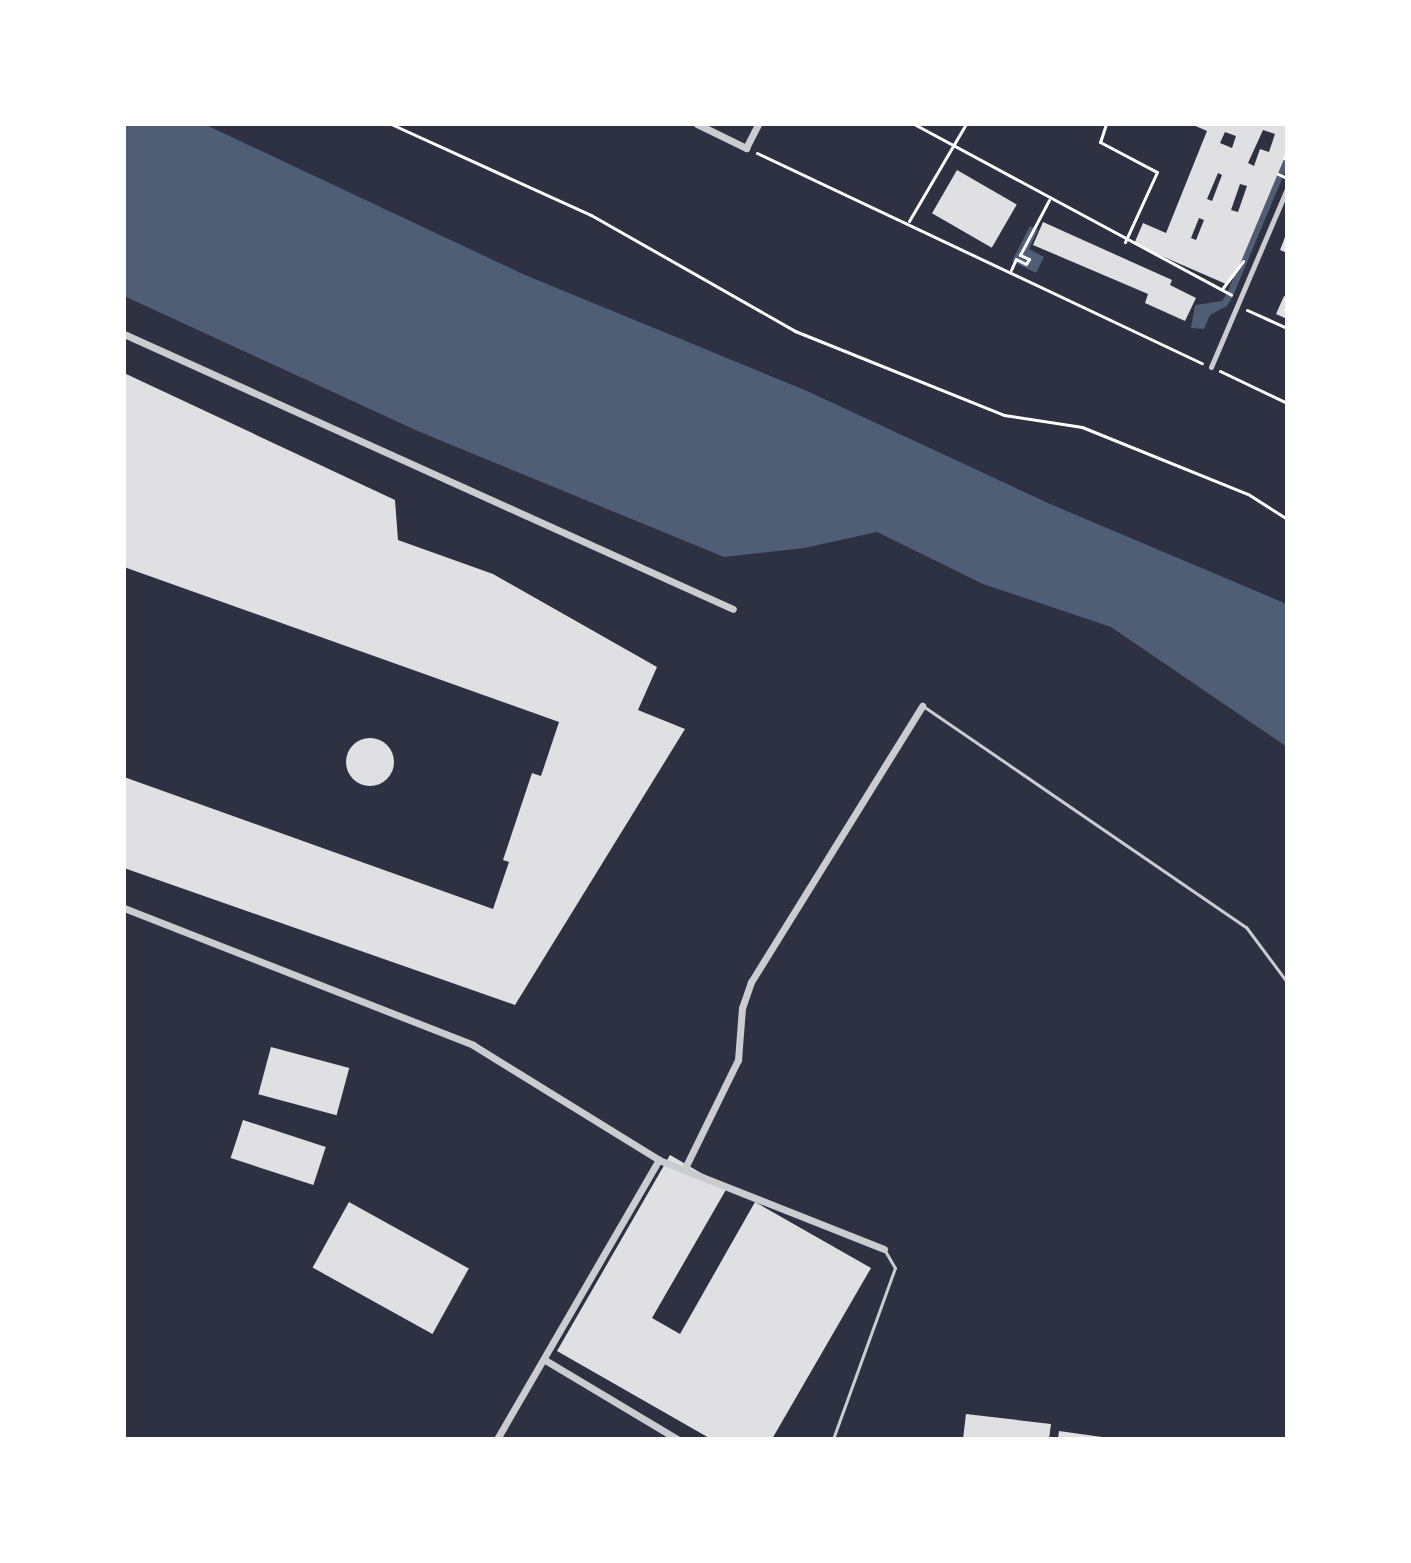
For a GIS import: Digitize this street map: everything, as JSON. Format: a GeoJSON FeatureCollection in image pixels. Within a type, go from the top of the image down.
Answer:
{"type":"FeatureCollection","features":[{"type":"Feature","properties":{"kind":"street"},"geometry":{"type":"LineString","coordinates":[[697,124],[746,148],[758,124]]}},
{"type":"Feature","properties":{"kind":"street"},"geometry":{"type":"LineString","coordinates":[[1211,367],[1287,189]]}},
{"type":"Feature","properties":{"kind":"street"},"geometry":{"type":"LineString","coordinates":[[124,334],[733,609]]}},
{"type":"Feature","properties":{"kind":"street"},"geometry":{"type":"LineString","coordinates":[[684,1170],[738,1060],[742,1008],[751,982],[922,706]]}},
{"type":"Feature","properties":{"kind":"street"},"geometry":{"type":"LineString","coordinates":[[124,908],[473,1045],[659,1160],[884,1249]]}},
{"type":"Feature","properties":{"kind":"street"},"geometry":{"type":"LineString","coordinates":[[497,1439],[659,1160]]}},
{"type":"Feature","properties":{"kind":"street"},"geometry":{"type":"LineString","coordinates":[[545,1360],[677,1439]]}},
{"type":"Feature","properties":{"kind":"lane"},"geometry":{"type":"LineString","coordinates":[[922,706],[1246,927],[1287,982]]}},
{"type":"Feature","properties":{"kind":"lane"},"geometry":{"type":"LineString","coordinates":[[833,1439],[895,1268],[884,1249]]}},
{"type":"Feature","properties":{"kind":"path"},"geometry":{"type":"LineString","coordinates":[[391,124],[591,215],[795,331],[1004,415],[1082,427],[1248,494],[1287,519]]}},
{"type":"Feature","properties":{"kind":"path"},"geometry":{"type":"LineString","coordinates":[[914,124],[1125,242],[1227,293]]}},
{"type":"Feature","properties":{"kind":"path"},"geometry":{"type":"LineString","coordinates":[[909,221],[966,124]]}},
{"type":"Feature","properties":{"kind":"path"},"geometry":{"type":"LineString","coordinates":[[1106,124],[1100,142],[1157,172],[1125,242]]}},
{"type":"Feature","properties":{"kind":"path"},"geometry":{"type":"LineString","coordinates":[[746,148],[909,221],[1287,403]]}},
{"type":"Feature","properties":{"kind":"path"},"geometry":{"type":"LineString","coordinates":[[1011,270],[1016,259],[1026,264],[1029,259],[1020,255],[1049,200]]}},
{"type":"Feature","properties":{"kind":"path"},"geometry":{"type":"LineString","coordinates":[[1221,290],[1242,261]]}},
{"type":"Feature","properties":{"kind":"path"},"geometry":{"type":"LineString","coordinates":[[1237,306],[1287,328]]}},
{"type":"Feature","properties":{"kind":"water"},"geometry":{"type":"Polygon","coordinates":[[[124,124],[204,124],[525,275],[807,391],[1050,504],[1282,602],[1287,605],[1287,747],[1111,627],[983,584],[877,532],[804,548],[724,557],[420,432],[124,296],[124,124]]]}},
{"type":"Feature","properties":{"kind":"water"},"geometry":{"type":"Polygon","coordinates":[[[1287,152],[1287,167],[1233,296],[1227,306],[1210,315],[1204,329],[1191,328],[1195,305],[1222,301],[1227,293],[1287,152]]]}},
{"type":"Feature","properties":{"kind":"water"},"geometry":{"type":"Polygon","coordinates":[[[1030,226],[1038,230],[1029,249],[1044,257],[1036,273],[1012,261],[1030,226]]]}},
{"type":"Feature","properties":{"kind":"building"},"geometry":{"type":"Polygon","coordinates":[[[1191,124],[1287,124],[1287,152],[1235,276],[1226,284],[1134,244],[1143,223],[1166,233],[1207,131],[1191,124]],[[1263,130],[1248,163],[1254,166],[1260,149],[1269,152],[1275,134],[1263,130]],[[1225,132],[1220,143],[1232,148],[1236,136],[1225,132]],[[1218,173],[1207,199],[1212,201],[1222,175],[1218,173]],[[1240,184],[1231,210],[1238,212],[1247,186],[1240,184]],[[1199,218],[1191,238],[1196,240],[1204,220],[1199,218]]]}},
{"type":"Feature","properties":{"kind":"building"},"geometry":{"type":"Polygon","coordinates":[[[957,170],[1017,204],[992,248],[932,213],[957,170]]]}},
{"type":"Feature","properties":{"kind":"building"},"geometry":{"type":"Polygon","coordinates":[[[1043,222],[1172,280],[1170,285],[1196,298],[1185,321],[1145,303],[1148,294],[1033,245],[1043,222]]]}},
{"type":"Feature","properties":{"kind":"building"},"geometry":{"type":"Polygon","coordinates":[[[1287,232],[1287,253],[1280,250],[1287,232]]]}},
{"type":"Feature","properties":{"kind":"building"},"geometry":{"type":"Polygon","coordinates":[[[1284,296],[1287,298],[1287,319],[1276,314],[1284,296]]]}},
{"type":"Feature","properties":{"kind":"building"},"geometry":{"type":"Polygon","coordinates":[[[124,373],[395,500],[398,540],[493,574],[657,667],[638,710],[685,729],[515,1005],[124,868],[124,777],[493,909],[509,862],[503,860],[532,773],[541,776],[559,722],[124,567],[124,373]]]}},
{"type":"Feature","properties":{"kind":"building"},"geometry":{"type":"Polygon","coordinates":[[[370,738],[387,745],[394,762],[387,779],[370,786],[353,779],[346,762],[353,745],[370,738]]]}},
{"type":"Feature","properties":{"kind":"building"},"geometry":{"type":"Polygon","coordinates":[[[271,1047],[349,1068],[337,1115],[258,1094],[271,1047]]]}},
{"type":"Feature","properties":{"kind":"building"},"geometry":{"type":"Polygon","coordinates":[[[243,1120],[326,1147],[313,1185],[231,1158],[243,1120]]]}},
{"type":"Feature","properties":{"kind":"building"},"geometry":{"type":"Polygon","coordinates":[[[670,1155],[727,1188],[652,1318],[680,1334],[755,1202],[871,1268],[772,1439],[711,1439],[557,1351],[670,1155]]]}},
{"type":"Feature","properties":{"kind":"building"},"geometry":{"type":"Polygon","coordinates":[[[349,1202],[469,1268],[432,1334],[313,1268],[349,1202]]]}},
{"type":"Feature","properties":{"kind":"building"},"geometry":{"type":"Polygon","coordinates":[[[966,1414],[1051,1424],[1049,1439],[963,1439],[966,1414]]]}},
{"type":"Feature","properties":{"kind":"building"},"geometry":{"type":"Polygon","coordinates":[[[1059,1431],[1102,1437],[1102,1439],[1058,1439],[1059,1431]]]}}]}
